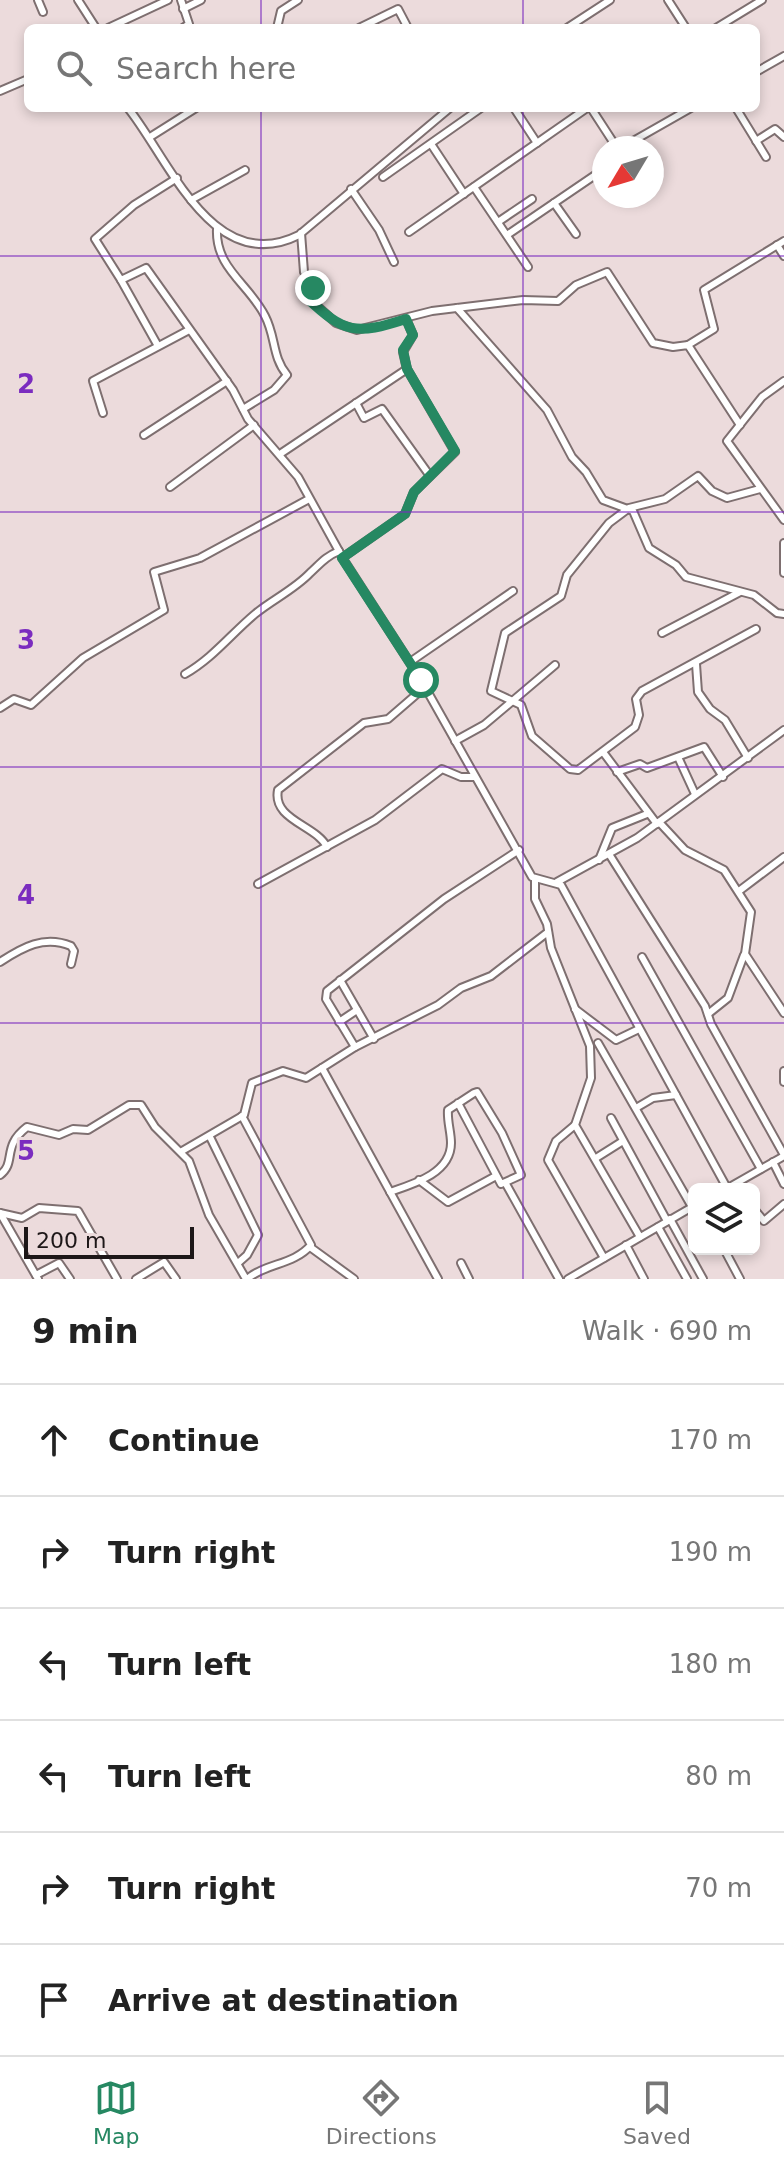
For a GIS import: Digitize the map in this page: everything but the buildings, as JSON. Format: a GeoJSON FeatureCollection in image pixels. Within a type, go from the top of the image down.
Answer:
{"type":"FeatureCollection","features":[{"type":"Feature","properties":{"kind":"street"},"geometry":{"type":"LineString","coordinates":[[38,0],[43,12]]}},
{"type":"Feature","properties":{"kind":"street"},"geometry":{"type":"LineString","coordinates":[[78,0],[93,24]]}},
{"type":"Feature","properties":{"kind":"street"},"geometry":{"type":"LineString","coordinates":[[117,24],[168,0]]}},
{"type":"Feature","properties":{"kind":"street"},"geometry":{"type":"LineString","coordinates":[[181,0],[189,24]]}},
{"type":"Feature","properties":{"kind":"street"},"geometry":{"type":"LineString","coordinates":[[183,9],[201,0]]}},
{"type":"Feature","properties":{"kind":"street"},"geometry":{"type":"LineString","coordinates":[[278,24],[281,11],[298,0]]}},
{"type":"Feature","properties":{"kind":"street"},"geometry":{"type":"LineString","coordinates":[[393,0],[406,24]]}},
{"type":"Feature","properties":{"kind":"street"},"geometry":{"type":"LineString","coordinates":[[573,24],[610,0]]}},
{"type":"Feature","properties":{"kind":"street"},"geometry":{"type":"LineString","coordinates":[[668,0],[683,24]]}},
{"type":"Feature","properties":{"kind":"street"},"geometry":{"type":"LineString","coordinates":[[723,24],[762,0]]}},
{"type":"Feature","properties":{"kind":"street"},"geometry":{"type":"LineString","coordinates":[[367,24],[398,9]]}},
{"type":"Feature","properties":{"kind":"street"},"geometry":{"type":"LineString","coordinates":[[760,70],[784,56]]}},
{"type":"Feature","properties":{"kind":"street"},"geometry":{"type":"LineString","coordinates":[[0,91],[24,81]]}},
{"type":"Feature","properties":{"kind":"street"},"geometry":{"type":"LineString","coordinates":[[131,112],[191,200],[217,229],[246,240],[265,241],[290,239],[301,233],[445,112]]}},
{"type":"Feature","properties":{"kind":"street"},"geometry":{"type":"LineString","coordinates":[[150,137],[190,112]]}},
{"type":"Feature","properties":{"kind":"street"},"geometry":{"type":"LineString","coordinates":[[383,177],[475,112]]}},
{"type":"Feature","properties":{"kind":"street"},"geometry":{"type":"LineString","coordinates":[[517,112],[537,143]]}},
{"type":"Feature","properties":{"kind":"street"},"geometry":{"type":"LineString","coordinates":[[409,232],[583,112]]}},
{"type":"Feature","properties":{"kind":"street"},"geometry":{"type":"LineString","coordinates":[[592,112],[609,136]]}},
{"type":"Feature","properties":{"kind":"street"},"geometry":{"type":"LineString","coordinates":[[642,136],[684,112]]}},
{"type":"Feature","properties":{"kind":"street"},"geometry":{"type":"LineString","coordinates":[[738,112],[766,157]]}},
{"type":"Feature","properties":{"kind":"street"},"geometry":{"type":"LineString","coordinates":[[756,141],[775,129],[784,137]]}},
{"type":"Feature","properties":{"kind":"street"},"geometry":{"type":"LineString","coordinates":[[431,144],[464,194]]}},
{"type":"Feature","properties":{"kind":"street"},"geometry":{"type":"LineString","coordinates":[[191,200],[245,170]]}},
{"type":"Feature","properties":{"kind":"street"},"geometry":{"type":"LineString","coordinates":[[507,235],[592,177]]}},
{"type":"Feature","properties":{"kind":"street"},"geometry":{"type":"LineString","coordinates":[[158,346],[95,236],[134,205],[177,178]]}},
{"type":"Feature","properties":{"kind":"street"},"geometry":{"type":"LineString","coordinates":[[474,187],[528,267]]}},
{"type":"Feature","properties":{"kind":"street"},"geometry":{"type":"LineString","coordinates":[[351,189],[379,230],[394,262]]}},
{"type":"Feature","properties":{"kind":"street"},"geometry":{"type":"LineString","coordinates":[[498,222],[532,199]]}},
{"type":"Feature","properties":{"kind":"street"},"geometry":{"type":"LineString","coordinates":[[554,203],[576,234]]}},
{"type":"Feature","properties":{"kind":"street"},"geometry":{"type":"LineString","coordinates":[[217,229],[221,259],[266,318],[276,363],[287,375],[274,390],[243,409]]}},
{"type":"Feature","properties":{"kind":"street"},"geometry":{"type":"LineString","coordinates":[[301,233],[304,272],[313,288],[306,296],[329,319],[341,326],[364,330],[457,308],[523,300],[558,301],[576,285],[604,271],[650,340],[673,347],[688,345],[714,329],[704,290],[780,243],[784,256]]}},
{"type":"Feature","properties":{"kind":"street"},"geometry":{"type":"LineString","coordinates":[[121,280],[148,268],[254,425],[280,454],[410,662],[535,879],[535,899],[548,932],[552,953],[591,1053],[591,1078],[575,1125],[556,1141],[548,1162],[604,1258]]}},
{"type":"Feature","properties":{"kind":"street"},"geometry":{"type":"LineString","coordinates":[[457,308],[547,410],[572,457],[586,472],[602,499],[629,508],[653,552],[677,566],[689,578],[757,597],[777,613],[784,614]]}},
{"type":"Feature","properties":{"kind":"street"},"geometry":{"type":"LineString","coordinates":[[185,674],[210,660],[220,644],[310,574],[321,559],[340,554],[402,517],[414,492],[455,451],[407,369],[403,350],[413,335],[406,319]]}},
{"type":"Feature","properties":{"kind":"street"},"geometry":{"type":"LineString","coordinates":[[103,413],[93,381],[189,330]]}},
{"type":"Feature","properties":{"kind":"street"},"geometry":{"type":"LineString","coordinates":[[688,345],[740,425]]}},
{"type":"Feature","properties":{"kind":"street"},"geometry":{"type":"LineString","coordinates":[[280,454],[407,369]]}},
{"type":"Feature","properties":{"kind":"street"},"geometry":{"type":"LineString","coordinates":[[144,435],[227,381]]}},
{"type":"Feature","properties":{"kind":"street"},"geometry":{"type":"LineString","coordinates":[[784,381],[762,397],[728,437],[727,444],[784,520]]}},
{"type":"Feature","properties":{"kind":"street"},"geometry":{"type":"LineString","coordinates":[[356,403],[365,418],[382,409],[430,476]]}},
{"type":"Feature","properties":{"kind":"street"},"geometry":{"type":"LineString","coordinates":[[170,487],[254,425]]}},
{"type":"Feature","properties":{"kind":"street"},"geometry":{"type":"LineString","coordinates":[[756,629],[638,694],[637,724],[578,770],[570,769],[532,736],[521,705],[491,691],[505,633],[561,596],[565,578],[588,544],[629,508],[665,499],[698,476],[712,491],[727,498],[760,489]]}},
{"type":"Feature","properties":{"kind":"street"},"geometry":{"type":"LineString","coordinates":[[0,708],[14,699],[31,705],[83,658],[165,610],[153,573],[200,558],[309,499]]}},
{"type":"Feature","properties":{"kind":"street"},"geometry":{"type":"LineString","coordinates":[[784,543],[784,573]]}},
{"type":"Feature","properties":{"kind":"street"},"geometry":{"type":"LineString","coordinates":[[410,662],[513,591]]}},
{"type":"Feature","properties":{"kind":"street"},"geometry":{"type":"LineString","coordinates":[[662,633],[741,592]]}},
{"type":"Feature","properties":{"kind":"street"},"geometry":{"type":"LineString","coordinates":[[696,664],[697,689],[711,711],[725,720],[748,758]]}},
{"type":"Feature","properties":{"kind":"street"},"geometry":{"type":"LineString","coordinates":[[455,741],[484,725],[555,665]]}},
{"type":"Feature","properties":{"kind":"street"},"geometry":{"type":"LineString","coordinates":[[327,847],[320,836],[289,817],[278,799],[278,790],[364,723],[388,719],[425,687]]}},
{"type":"Feature","properties":{"kind":"street"},"geometry":{"type":"LineString","coordinates":[[535,879],[557,882],[599,860],[658,823],[784,730]]}},
{"type":"Feature","properties":{"kind":"street"},"geometry":{"type":"LineString","coordinates":[[617,772],[640,764],[647,768],[705,748],[723,777]]}},
{"type":"Feature","properties":{"kind":"street"},"geometry":{"type":"LineString","coordinates":[[603,752],[647,814],[685,850],[724,870],[752,915],[745,954],[728,998],[708,1014]]}},
{"type":"Feature","properties":{"kind":"street"},"geometry":{"type":"LineString","coordinates":[[678,757],[695,794]]}},
{"type":"Feature","properties":{"kind":"street"},"geometry":{"type":"LineString","coordinates":[[258,884],[389,810],[442,769],[461,777],[475,777]]}},
{"type":"Feature","properties":{"kind":"street"},"geometry":{"type":"LineString","coordinates":[[599,860],[612,828],[647,814]]}},
{"type":"Feature","properties":{"kind":"street"},"geometry":{"type":"LineString","coordinates":[[355,1047],[325,995],[444,899],[519,850]]}},
{"type":"Feature","properties":{"kind":"street"},"geometry":{"type":"LineString","coordinates":[[609,854],[708,1014],[784,1156],[736,1183]]}},
{"type":"Feature","properties":{"kind":"street"},"geometry":{"type":"LineString","coordinates":[[739,891],[784,857]]}},
{"type":"Feature","properties":{"kind":"street"},"geometry":{"type":"LineString","coordinates":[[557,882],[723,1183]]}},
{"type":"Feature","properties":{"kind":"street"},"geometry":{"type":"LineString","coordinates":[[182,1151],[242,1116],[248,1109],[252,1083],[283,1071],[305,1079],[355,1047],[491,976],[548,932]]}},
{"type":"Feature","properties":{"kind":"street"},"geometry":{"type":"LineString","coordinates":[[0,962],[27,946],[45,941],[71,946],[74,951],[71,964]]}},
{"type":"Feature","properties":{"kind":"street"},"geometry":{"type":"LineString","coordinates":[[745,954],[784,1013]]}},
{"type":"Feature","properties":{"kind":"street"},"geometry":{"type":"LineString","coordinates":[[642,957],[761,1169]]}},
{"type":"Feature","properties":{"kind":"street"},"geometry":{"type":"LineString","coordinates":[[340,980],[374,1039]]}},
{"type":"Feature","properties":{"kind":"street"},"geometry":{"type":"LineString","coordinates":[[575,1009],[616,1040],[639,1029]]}},
{"type":"Feature","properties":{"kind":"street"},"geometry":{"type":"LineString","coordinates":[[339,1022],[357,1010]]}},
{"type":"Feature","properties":{"kind":"street"},"geometry":{"type":"LineString","coordinates":[[591,1053],[607,1032]]}},
{"type":"Feature","properties":{"kind":"street"},"geometry":{"type":"LineString","coordinates":[[598,1043],[688,1197]]}},
{"type":"Feature","properties":{"kind":"street"},"geometry":{"type":"LineString","coordinates":[[322,1068],[438,1279]]}},
{"type":"Feature","properties":{"kind":"street"},"geometry":{"type":"LineString","coordinates":[[784,1071],[784,1082]]}},
{"type":"Feature","properties":{"kind":"street"},"geometry":{"type":"LineString","coordinates":[[390,1192],[419,1180],[449,1159],[448,1112],[458,1103],[477,1092],[488,1107],[521,1172],[506,1184],[501,1184],[458,1103]]}},
{"type":"Feature","properties":{"kind":"street"},"geometry":{"type":"LineString","coordinates":[[636,1108],[653,1098],[676,1095]]}},
{"type":"Feature","properties":{"kind":"street"},"geometry":{"type":"LineString","coordinates":[[0,1175],[7,1169],[12,1139],[27,1127],[59,1135],[73,1129],[88,1130],[134,1103],[143,1106],[155,1127],[182,1151],[193,1168],[209,1215],[247,1279],[262,1269],[290,1261],[310,1247]]}},
{"type":"Feature","properties":{"kind":"street"},"geometry":{"type":"LineString","coordinates":[[242,1116],[310,1247],[354,1279]]}},
{"type":"Feature","properties":{"kind":"street"},"geometry":{"type":"LineString","coordinates":[[611,1118],[703,1279]]}},
{"type":"Feature","properties":{"kind":"street"},"geometry":{"type":"LineString","coordinates":[[575,1125],[640,1237]]}},
{"type":"Feature","properties":{"kind":"street"},"geometry":{"type":"LineString","coordinates":[[210,1137],[258,1235],[247,1255],[238,1263]]}},
{"type":"Feature","properties":{"kind":"street"},"geometry":{"type":"LineString","coordinates":[[596,1158],[623,1141]]}},
{"type":"Feature","properties":{"kind":"street"},"geometry":{"type":"LineString","coordinates":[[773,1162],[784,1184]]}},
{"type":"Feature","properties":{"kind":"street"},"geometry":{"type":"LineString","coordinates":[[419,1180],[448,1202],[496,1176]]}},
{"type":"Feature","properties":{"kind":"street"},"geometry":{"type":"LineString","coordinates":[[506,1184],[559,1279]]}},
{"type":"Feature","properties":{"kind":"street"},"geometry":{"type":"LineString","coordinates":[[760,1216],[764,1221],[784,1204]]}},
{"type":"Feature","properties":{"kind":"street"},"geometry":{"type":"LineString","coordinates":[[70,1279],[59,1263],[37,1277],[2,1222],[0,1213],[22,1218],[39,1208],[75,1210],[117,1279]]}},
{"type":"Feature","properties":{"kind":"street"},"geometry":{"type":"LineString","coordinates":[[568,1279],[688,1209]]}},
{"type":"Feature","properties":{"kind":"street"},"geometry":{"type":"LineString","coordinates":[[658,1227],[687,1279]]}},
{"type":"Feature","properties":{"kind":"street"},"geometry":{"type":"LineString","coordinates":[[626,1245],[644,1279]]}},
{"type":"Feature","properties":{"kind":"street"},"geometry":{"type":"LineString","coordinates":[[727,1255],[740,1279]]}},
{"type":"Feature","properties":{"kind":"street"},"geometry":{"type":"LineString","coordinates":[[136,1279],[164,1262],[176,1279]]}},
{"type":"Feature","properties":{"kind":"street"},"geometry":{"type":"LineString","coordinates":[[461,1263],[469,1279]]}},
{"type":"Feature","properties":{"kind":"route"},"geometry":{"type":"LineString","coordinates":[[313,288],[306,297],[341,326],[364,330],[406,319],[413,335],[403,350],[407,369],[455,451],[414,492],[402,517],[342,558],[421,680]]}}]}
